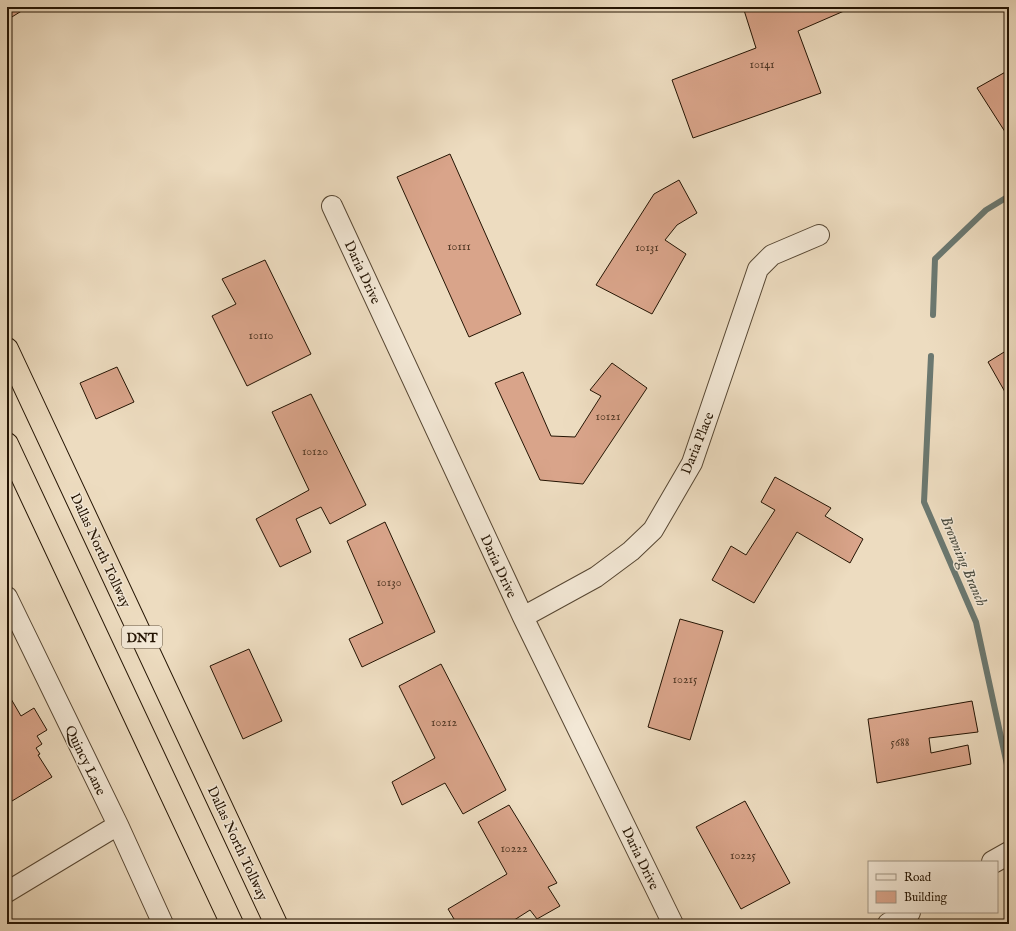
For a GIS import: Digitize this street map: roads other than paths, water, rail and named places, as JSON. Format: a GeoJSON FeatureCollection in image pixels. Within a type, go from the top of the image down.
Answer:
{"type":"FeatureCollection","features":[{"type":"Feature","properties":{"kind":"highway","name":"Dallas North Tollway"},"geometry":{"type":"LineString","coordinates":[[7,349],[276,924]]}},
{"type":"Feature","properties":{"kind":"highway","name":"DNT"},"geometry":{"type":"LineString","coordinates":[[7,444],[232,924]]}},
{"type":"Feature","properties":{"kind":"street","name":"Daria Drive"},"geometry":{"type":"LineString","coordinates":[[332,206],[523,617],[673,924]]}},
{"type":"Feature","properties":{"kind":"street","name":"Daria Place"},"geometry":{"type":"LineString","coordinates":[[523,617],[596,577],[631,552],[653,530],[692,463],[758,269],[772,255],[819,235]]}},
{"type":"Feature","properties":{"kind":"street","name":"Quincy Lane"},"geometry":{"type":"LineString","coordinates":[[7,596],[118,825],[163,924]]}},
{"type":"Feature","properties":{"kind":"street"},"geometry":{"type":"LineString","coordinates":[[7,892],[118,825]]}},
{"type":"Feature","properties":{"kind":"street"},"geometry":{"type":"LineString","coordinates":[[995,861],[1009,853]]}},
{"type":"Feature","properties":{"kind":"street"},"geometry":{"type":"LineString","coordinates":[[889,924],[907,913]]}},
{"type":"Feature","properties":{"kind":"waterway","name":"Browning Branch"},"geometry":{"type":"LineString","coordinates":[[933,315],[935,259],[986,210],[1009,196]]}},
{"type":"Feature","properties":{"kind":"waterway","name":"Browning Branch"},"geometry":{"type":"LineString","coordinates":[[931,356],[924,502],[976,622],[1009,774]]}}]}
